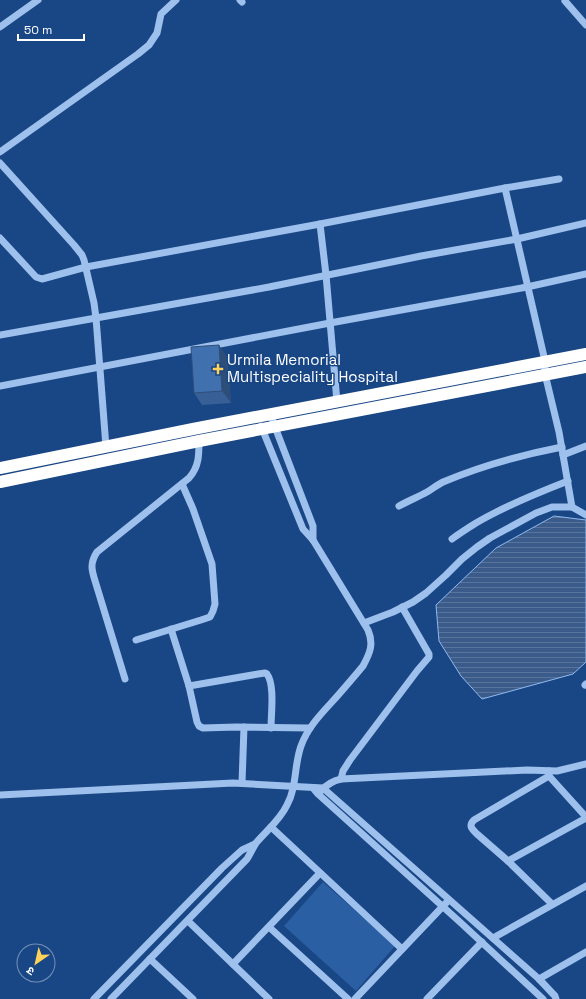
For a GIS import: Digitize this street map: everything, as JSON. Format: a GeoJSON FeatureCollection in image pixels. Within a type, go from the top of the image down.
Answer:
{"type":"FeatureCollection","features":[{"type":"Feature","properties":{"kind":"highway"},"geometry":{"type":"LineString","coordinates":[[0,468],[586,354]]}},
{"type":"Feature","properties":{"kind":"highway"},"geometry":{"type":"LineString","coordinates":[[0,482],[199,441],[586,367]]}},
{"type":"Feature","properties":{"kind":"street"},"geometry":{"type":"LineString","coordinates":[[0,27],[38,0]]}},
{"type":"Feature","properties":{"kind":"street"},"geometry":{"type":"LineString","coordinates":[[0,152],[149,45],[157,33],[161,14],[176,0]]}},
{"type":"Feature","properties":{"kind":"street"},"geometry":{"type":"LineString","coordinates":[[565,1],[586,25]]}},
{"type":"Feature","properties":{"kind":"street"},"geometry":{"type":"LineString","coordinates":[[0,163],[82,255],[86,267],[96,318],[106,447]]}},
{"type":"Feature","properties":{"kind":"street"},"geometry":{"type":"LineString","coordinates":[[0,238],[36,277],[42,279],[86,267],[559,179]]}},
{"type":"Feature","properties":{"kind":"street"},"geometry":{"type":"LineString","coordinates":[[505,188],[545,361],[545,374],[559,432],[572,507]]}},
{"type":"Feature","properties":{"kind":"street"},"geometry":{"type":"LineString","coordinates":[[0,335],[269,287],[326,274],[516,239],[586,223]]}},
{"type":"Feature","properties":{"kind":"street"},"geometry":{"type":"LineString","coordinates":[[320,224],[326,274],[337,402]]}},
{"type":"Feature","properties":{"kind":"street"},"geometry":{"type":"LineString","coordinates":[[0,386],[527,287],[586,274]]}},
{"type":"Feature","properties":{"kind":"street"},"geometry":{"type":"LineString","coordinates":[[271,415],[313,526],[313,540]]}},
{"type":"Feature","properties":{"kind":"street"},"geometry":{"type":"LineString","coordinates":[[111,999],[247,859],[255,844],[281,816],[291,796],[298,755],[301,745],[310,728],[363,666],[368,658],[371,638],[368,630],[313,540],[303,529],[262,429],[259,417]]}},
{"type":"Feature","properties":{"kind":"street"},"geometry":{"type":"LineString","coordinates":[[125,679],[92,571],[92,560],[97,552],[182,484],[192,474],[196,468],[199,457],[199,441]]}},
{"type":"Feature","properties":{"kind":"street"},"geometry":{"type":"LineString","coordinates":[[563,455],[586,446]]}},
{"type":"Feature","properties":{"kind":"street"},"geometry":{"type":"LineString","coordinates":[[399,506],[441,483],[462,475],[530,454],[562,447]]}},
{"type":"Feature","properties":{"kind":"street"},"geometry":{"type":"LineString","coordinates":[[452,538],[475,523],[538,493],[568,481]]}},
{"type":"Feature","properties":{"kind":"street"},"geometry":{"type":"LineString","coordinates":[[136,640],[210,617],[213,611],[215,604],[212,564],[193,509],[182,484]]}},
{"type":"Feature","properties":{"kind":"street"},"geometry":{"type":"LineString","coordinates":[[364,623],[413,602],[426,593],[462,558],[490,538],[536,513],[552,507],[572,507],[586,515]]}},
{"type":"Feature","properties":{"kind":"street"},"geometry":{"type":"LineString","coordinates":[[340,779],[350,760],[417,670],[429,657],[429,654],[402,607]]}},
{"type":"Feature","properties":{"kind":"street"},"geometry":{"type":"LineString","coordinates":[[171,629],[189,686],[197,722],[200,727],[310,728]]}},
{"type":"Feature","properties":{"kind":"street"},"geometry":{"type":"LineString","coordinates":[[189,686],[258,674],[267,674],[270,681],[272,696],[271,728]]}},
{"type":"Feature","properties":{"kind":"street"},"geometry":{"type":"LineString","coordinates":[[242,783],[244,727]]}},
{"type":"Feature","properties":{"kind":"street"},"geometry":{"type":"LineString","coordinates":[[318,794],[332,781],[340,779],[519,771],[549,773],[586,764]]}},
{"type":"Feature","properties":{"kind":"street"},"geometry":{"type":"LineString","coordinates":[[508,861],[586,817],[549,773]]}},
{"type":"Feature","properties":{"kind":"street"},"geometry":{"type":"LineString","coordinates":[[549,773],[471,823],[473,829],[552,904]]}},
{"type":"Feature","properties":{"kind":"street"},"geometry":{"type":"LineString","coordinates":[[0,795],[233,783],[323,788],[539,979],[556,999]]}},
{"type":"Feature","properties":{"kind":"street"},"geometry":{"type":"LineString","coordinates":[[313,788],[543,999]]}},
{"type":"Feature","properties":{"kind":"street"},"geometry":{"type":"LineString","coordinates":[[272,827],[402,949]]}},
{"type":"Feature","properties":{"kind":"street"},"geometry":{"type":"LineString","coordinates":[[94,999],[222,868],[242,850],[255,844]]}},
{"type":"Feature","properties":{"kind":"street"},"geometry":{"type":"LineString","coordinates":[[233,964],[320,873]]}},
{"type":"Feature","properties":{"kind":"street"},"geometry":{"type":"LineString","coordinates":[[493,938],[586,886]]}},
{"type":"Feature","properties":{"kind":"street"},"geometry":{"type":"LineString","coordinates":[[355,999],[449,899]]}},
{"type":"Feature","properties":{"kind":"street"},"geometry":{"type":"LineString","coordinates":[[188,920],[267,998]]}},
{"type":"Feature","properties":{"kind":"street"},"geometry":{"type":"LineString","coordinates":[[269,927],[348,999]]}},
{"type":"Feature","properties":{"kind":"street"},"geometry":{"type":"LineString","coordinates":[[427,999],[482,942]]}},
{"type":"Feature","properties":{"kind":"street"},"geometry":{"type":"LineString","coordinates":[[539,979],[586,952]]}},
{"type":"Feature","properties":{"kind":"street"},"geometry":{"type":"LineString","coordinates":[[136,956],[148,962],[194,999]]}},
{"type":"Feature","properties":{"kind":"shaded area"},"geometry":{"type":"Polygon","coordinates":[[[554,516],[586,520],[586,662],[573,674],[482,699],[461,676],[439,641],[436,605],[496,548],[554,516]]]}},
{"type":"Feature","properties":{"kind":"shaded area"},"geometry":{"type":"Polygon","coordinates":[[[323,882],[395,946],[356,991],[284,926],[323,882]]]}},
{"type":"Feature","properties":{"kind":"building"},"geometry":{"type":"Polygon","coordinates":[[[219,345],[222,391],[194,393],[191,347],[219,345]]]}},
{"type":"Feature","properties":{"kind":"place","name":"Urmila Memorial Multispeciality Hospital"},"geometry":{"type":"Point","coordinates":[218,369]}}]}
